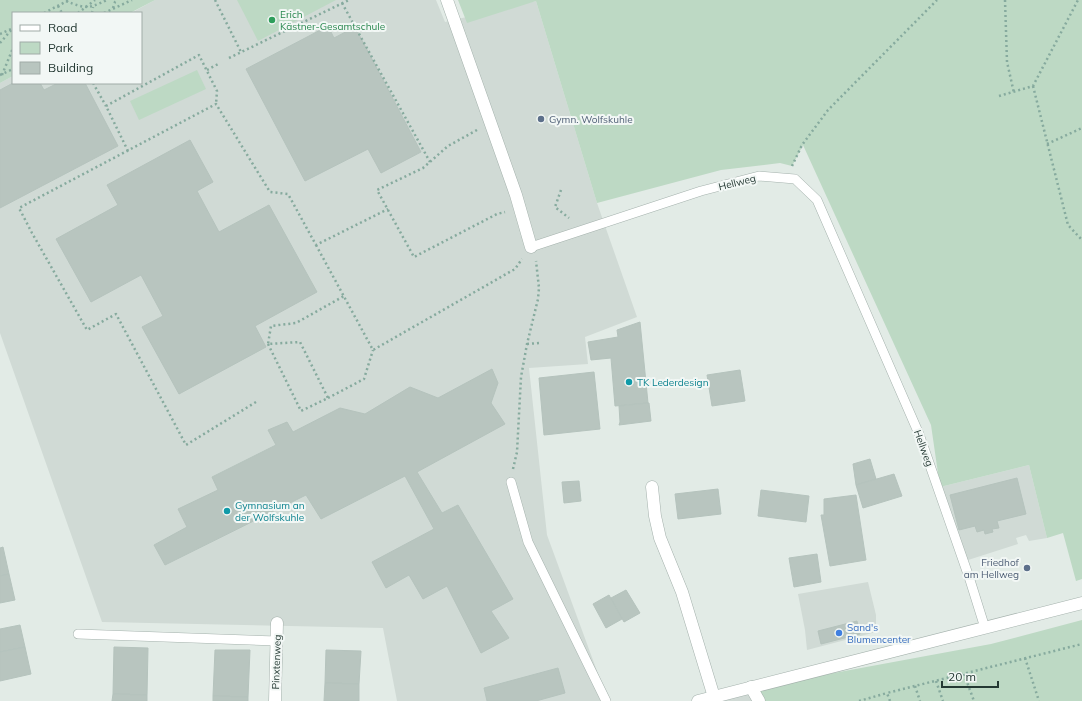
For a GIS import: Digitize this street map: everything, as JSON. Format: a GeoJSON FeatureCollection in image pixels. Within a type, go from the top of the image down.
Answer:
{"type":"FeatureCollection","features":[{"type":"Feature","properties":{"kind":"street"},"geometry":{"type":"LineString","coordinates":[[447,0],[491,124],[531,247]]}},
{"type":"Feature","properties":{"kind":"street"},"geometry":{"type":"LineString","coordinates":[[652,487],[655,516],[660,538],[681,588],[714,697]]}},
{"type":"Feature","properties":{"kind":"street"},"geometry":{"type":"LineString","coordinates":[[698,701],[1082,603]]}},
{"type":"Feature","properties":{"kind":"street","name":"Pinxtenweg"},"geometry":{"type":"LineString","coordinates":[[274,701],[277,623]]}},
{"type":"Feature","properties":{"kind":"street"},"geometry":{"type":"LineString","coordinates":[[751,687],[759,701]]}},
{"type":"Feature","properties":{"kind":"lane","name":"Hellweg"},"geometry":{"type":"LineString","coordinates":[[531,247],[701,191],[760,176],[795,179],[817,200],[919,434],[970,580],[984,628]]}},
{"type":"Feature","properties":{"kind":"lane"},"geometry":{"type":"LineString","coordinates":[[511,482],[528,542],[606,701]]}},
{"type":"Feature","properties":{"kind":"lane"},"geometry":{"type":"LineString","coordinates":[[78,634],[277,641]]}},
{"type":"Feature","properties":{"kind":"path"},"geometry":{"type":"LineString","coordinates":[[79,12],[95,0]]}},
{"type":"Feature","properties":{"kind":"path"},"geometry":{"type":"LineString","coordinates":[[46,12],[68,1],[80,6],[92,7],[108,0]]}},
{"type":"Feature","properties":{"kind":"path"},"geometry":{"type":"LineString","coordinates":[[113,8],[115,2],[118,0]]}},
{"type":"Feature","properties":{"kind":"path"},"geometry":{"type":"LineString","coordinates":[[106,12],[132,0]]}},
{"type":"Feature","properties":{"kind":"path"},"geometry":{"type":"LineString","coordinates":[[215,0],[241,52]]}},
{"type":"Feature","properties":{"kind":"path"},"geometry":{"type":"LineString","coordinates":[[229,58],[349,0]]}},
{"type":"Feature","properties":{"kind":"path"},"geometry":{"type":"LineString","coordinates":[[787,178],[802,145],[828,110],[937,0]]}},
{"type":"Feature","properties":{"kind":"path"},"geometry":{"type":"LineString","coordinates":[[1005,0],[1007,62],[1014,93]]}},
{"type":"Feature","properties":{"kind":"path"},"geometry":{"type":"LineString","coordinates":[[1078,0],[1033,86],[1068,225],[1082,240]]}},
{"type":"Feature","properties":{"kind":"path"},"geometry":{"type":"LineString","coordinates":[[342,3],[430,162]]}},
{"type":"Feature","properties":{"kind":"path"},"geometry":{"type":"LineString","coordinates":[[58,6],[61,12]]}},
{"type":"Feature","properties":{"kind":"path"},"geometry":{"type":"LineString","coordinates":[[92,7],[92,12]]}},
{"type":"Feature","properties":{"kind":"path"},"geometry":{"type":"LineString","coordinates":[[0,34],[12,28]]}},
{"type":"Feature","properties":{"kind":"path"},"geometry":{"type":"LineString","coordinates":[[0,43],[12,29]]}},
{"type":"Feature","properties":{"kind":"path"},"geometry":{"type":"LineString","coordinates":[[1,75],[12,50]]}},
{"type":"Feature","properties":{"kind":"path"},"geometry":{"type":"LineString","coordinates":[[106,106],[199,55],[217,91],[216,104],[270,192],[288,194],[344,296],[372,350],[364,380],[301,411],[268,344],[271,326],[296,323],[344,296]]}},
{"type":"Feature","properties":{"kind":"path"},"geometry":{"type":"LineString","coordinates":[[206,70],[220,63]]}},
{"type":"Feature","properties":{"kind":"path"},"geometry":{"type":"LineString","coordinates":[[1,75],[12,70]]}},
{"type":"Feature","properties":{"kind":"path"},"geometry":{"type":"LineString","coordinates":[[94,84],[128,151]]}},
{"type":"Feature","properties":{"kind":"path"},"geometry":{"type":"LineString","coordinates":[[998,96],[1014,93],[1033,86]]}},
{"type":"Feature","properties":{"kind":"path"},"geometry":{"type":"LineString","coordinates":[[216,104],[20,208],[32,233],[87,330],[116,314],[186,445],[256,402]]}},
{"type":"Feature","properties":{"kind":"path"},"geometry":{"type":"LineString","coordinates":[[491,124],[448,146],[423,168],[377,190],[414,257],[497,214],[519,208]]}},
{"type":"Feature","properties":{"kind":"path"},"geometry":{"type":"LineString","coordinates":[[1048,144],[1082,128]]}},
{"type":"Feature","properties":{"kind":"path"},"geometry":{"type":"LineString","coordinates":[[561,190],[556,207],[569,218]]}},
{"type":"Feature","properties":{"kind":"path"},"geometry":{"type":"LineString","coordinates":[[316,245],[388,209]]}},
{"type":"Feature","properties":{"kind":"path"},"geometry":{"type":"LineString","coordinates":[[511,482],[516,452],[519,392],[527,344],[536,313],[539,288],[536,262],[531,247]]}},
{"type":"Feature","properties":{"kind":"path"},"geometry":{"type":"LineString","coordinates":[[372,350],[515,269],[531,247]]}},
{"type":"Feature","properties":{"kind":"path"},"geometry":{"type":"LineString","coordinates":[[268,344],[300,342],[328,398]]}},
{"type":"Feature","properties":{"kind":"path"},"geometry":{"type":"LineString","coordinates":[[527,344],[539,343]]}},
{"type":"Feature","properties":{"kind":"path"},"geometry":{"type":"LineString","coordinates":[[859,701],[1082,644]]}},
{"type":"Feature","properties":{"kind":"path"},"geometry":{"type":"LineString","coordinates":[[1025,658],[1039,701]]}},
{"type":"Feature","properties":{"kind":"path"},"geometry":{"type":"LineString","coordinates":[[964,674],[974,701]]}},
{"type":"Feature","properties":{"kind":"path"},"geometry":{"type":"LineString","coordinates":[[936,681],[943,701]]}},
{"type":"Feature","properties":{"kind":"path"},"geometry":{"type":"LineString","coordinates":[[915,686],[920,701]]}},
{"type":"Feature","properties":{"kind":"path"},"geometry":{"type":"LineString","coordinates":[[888,693],[890,701]]}},
{"type":"Feature","properties":{"kind":"shaded area"},"geometry":{"type":"Polygon","coordinates":[[[155,0],[436,0],[445,22],[536,1],[597,203],[637,317],[585,337],[588,364],[529,368],[547,535],[608,701],[397,701],[383,628],[102,622],[0,333],[0,83],[12,77],[12,84],[142,84],[142,12],[133,12],[155,0]]]}},
{"type":"Feature","properties":{"kind":"shaded area"},"geometry":{"type":"Polygon","coordinates":[[[1029,465],[1047,538],[1029,541],[1026,535],[1016,538],[1018,544],[965,561],[940,487],[1029,465]]]}},
{"type":"Feature","properties":{"kind":"shaded area"},"geometry":{"type":"Polygon","coordinates":[[[868,582],[876,615],[876,632],[807,650],[798,594],[868,582]]]}},
{"type":"Feature","properties":{"kind":"shaded area"},"geometry":{"type":"Polygon","coordinates":[[[749,687],[757,701],[698,701],[749,687]]]}},
{"type":"Feature","properties":{"kind":"green space"},"geometry":{"type":"Polygon","coordinates":[[[0,0],[155,0],[132,12],[12,12],[12,77],[0,83],[0,0]]]}},
{"type":"Feature","properties":{"kind":"green space","name":"Erich Kästner-Gesamtschule"},"geometry":{"type":"Polygon","coordinates":[[[237,0],[336,0],[258,41],[237,0]]]}},
{"type":"Feature","properties":{"kind":"green space"},"geometry":{"type":"Polygon","coordinates":[[[458,0],[1082,0],[1082,579],[1076,581],[1063,533],[1047,538],[1029,465],[940,487],[931,425],[803,145],[792,166],[780,163],[721,170],[597,203],[536,1],[467,23],[458,0]]]}},
{"type":"Feature","properties":{"kind":"green space"},"geometry":{"type":"Polygon","coordinates":[[[197,70],[206,89],[139,120],[130,101],[197,70]]]}},
{"type":"Feature","properties":{"kind":"green space"},"geometry":{"type":"Polygon","coordinates":[[[1082,620],[1082,701],[760,701],[753,688],[991,644],[1082,620]]]}},
{"type":"Feature","properties":{"kind":"building"},"geometry":{"type":"Polygon","coordinates":[[[328,26],[334,38],[355,27],[421,152],[381,173],[368,149],[305,181],[246,69],[328,26]]]}},
{"type":"Feature","properties":{"kind":"building"},"geometry":{"type":"Polygon","coordinates":[[[12,84],[41,84],[44,90],[56,84],[86,84],[118,146],[0,208],[0,90],[12,84]]]}},
{"type":"Feature","properties":{"kind":"building"},"geometry":{"type":"Polygon","coordinates":[[[190,140],[213,182],[197,191],[219,232],[269,205],[317,292],[255,326],[266,347],[179,394],[142,327],[163,316],[141,275],[91,302],[56,239],[118,205],[107,185],[190,140]]]}},
{"type":"Feature","properties":{"kind":"building","name":"TK Lederdesign"},"geometry":{"type":"Polygon","coordinates":[[[640,322],[648,403],[615,406],[611,358],[591,360],[588,342],[618,337],[617,330],[640,322]]]}},
{"type":"Feature","properties":{"kind":"building","name":"Gymnasium an der Wolfskuhle"},"geometry":{"type":"Polygon","coordinates":[[[492,369],[498,383],[491,403],[505,424],[417,472],[442,513],[458,505],[513,599],[491,611],[509,638],[481,653],[447,586],[423,599],[409,575],[386,588],[372,562],[434,529],[405,476],[321,519],[306,495],[165,565],[154,545],[187,527],[178,509],[218,490],[212,477],[276,445],[268,430],[287,422],[293,432],[340,408],[365,414],[410,387],[438,398],[492,369]]]}},
{"type":"Feature","properties":{"kind":"building"},"geometry":{"type":"Polygon","coordinates":[[[740,370],[745,401],[712,406],[707,375],[740,370]]]}},
{"type":"Feature","properties":{"kind":"building"},"geometry":{"type":"Polygon","coordinates":[[[594,372],[600,429],[544,435],[539,378],[594,372]]]}},
{"type":"Feature","properties":{"kind":"building"},"geometry":{"type":"Polygon","coordinates":[[[649,403],[651,421],[619,425],[619,406],[649,403]]]}},
{"type":"Feature","properties":{"kind":"building"},"geometry":{"type":"Polygon","coordinates":[[[870,459],[876,479],[856,485],[853,464],[870,459]]]}},
{"type":"Feature","properties":{"kind":"building"},"geometry":{"type":"Polygon","coordinates":[[[894,474],[902,496],[863,508],[856,485],[894,474]]]}},
{"type":"Feature","properties":{"kind":"building"},"geometry":{"type":"Polygon","coordinates":[[[1017,478],[1026,514],[997,521],[999,528],[992,529],[993,532],[985,534],[984,530],[977,532],[975,526],[959,530],[950,495],[1017,478]]]}},
{"type":"Feature","properties":{"kind":"building"},"geometry":{"type":"Polygon","coordinates":[[[579,481],[581,501],[564,503],[562,482],[579,481]]]}},
{"type":"Feature","properties":{"kind":"building"},"geometry":{"type":"Polygon","coordinates":[[[718,489],[721,514],[678,519],[675,494],[718,489]]]}},
{"type":"Feature","properties":{"kind":"building"},"geometry":{"type":"Polygon","coordinates":[[[761,490],[809,496],[806,522],[758,516],[761,490]]]}},
{"type":"Feature","properties":{"kind":"building"},"geometry":{"type":"Polygon","coordinates":[[[856,495],[866,560],[830,566],[821,515],[824,515],[824,499],[856,495]]]}},
{"type":"Feature","properties":{"kind":"building"},"geometry":{"type":"Polygon","coordinates":[[[3,547],[9,574],[0,576],[0,548],[3,547]]]}},
{"type":"Feature","properties":{"kind":"building"},"geometry":{"type":"Polygon","coordinates":[[[817,554],[821,582],[794,587],[789,558],[817,554]]]}},
{"type":"Feature","properties":{"kind":"building"},"geometry":{"type":"Polygon","coordinates":[[[9,574],[15,600],[0,603],[0,576],[9,574]]]}},
{"type":"Feature","properties":{"kind":"building"},"geometry":{"type":"Polygon","coordinates":[[[626,590],[640,613],[624,622],[611,598],[626,590]]]}},
{"type":"Feature","properties":{"kind":"building"},"geometry":{"type":"Polygon","coordinates":[[[609,595],[622,619],[606,628],[593,604],[609,595]]]}},
{"type":"Feature","properties":{"kind":"building","name":"Sand's Blumencenter"},"geometry":{"type":"Polygon","coordinates":[[[857,621],[860,634],[821,644],[818,631],[857,621]]]}},
{"type":"Feature","properties":{"kind":"building"},"geometry":{"type":"Polygon","coordinates":[[[20,625],[25,647],[0,652],[0,629],[20,625]]]}},
{"type":"Feature","properties":{"kind":"building"},"geometry":{"type":"Polygon","coordinates":[[[25,647],[31,674],[0,681],[0,652],[25,647]]]}},
{"type":"Feature","properties":{"kind":"building"},"geometry":{"type":"Polygon","coordinates":[[[114,647],[148,648],[147,695],[113,694],[114,647]]]}},
{"type":"Feature","properties":{"kind":"building"},"geometry":{"type":"Polygon","coordinates":[[[215,650],[250,650],[248,697],[213,696],[215,650]]]}},
{"type":"Feature","properties":{"kind":"building"},"geometry":{"type":"Polygon","coordinates":[[[326,650],[361,651],[359,684],[325,683],[326,650]]]}},
{"type":"Feature","properties":{"kind":"building"},"geometry":{"type":"Polygon","coordinates":[[[558,668],[565,693],[536,701],[487,701],[484,688],[558,668]]]}},
{"type":"Feature","properties":{"kind":"building"},"geometry":{"type":"Polygon","coordinates":[[[325,683],[359,684],[359,701],[324,701],[325,683]]]}},
{"type":"Feature","properties":{"kind":"building"},"geometry":{"type":"Polygon","coordinates":[[[113,694],[147,695],[147,701],[112,701],[113,694]]]}},
{"type":"Feature","properties":{"kind":"building"},"geometry":{"type":"Polygon","coordinates":[[[213,696],[248,697],[248,701],[213,701],[213,696]]]}},
{"type":"Feature","properties":{"kind":"place","name":"Erich Kästner-Gesamtschule"},"geometry":{"type":"Point","coordinates":[272,20]}},
{"type":"Feature","properties":{"kind":"place","name":"Gymn. Wolfskuhle"},"geometry":{"type":"Point","coordinates":[541,119]}},
{"type":"Feature","properties":{"kind":"place","name":"TK Lederdesign"},"geometry":{"type":"Point","coordinates":[629,382]}},
{"type":"Feature","properties":{"kind":"place","name":"Gymnasium an der Wolfskuhle"},"geometry":{"type":"Point","coordinates":[227,511]}},
{"type":"Feature","properties":{"kind":"place","name":"Friedhof am Hellweg"},"geometry":{"type":"Point","coordinates":[1027,568]}},
{"type":"Feature","properties":{"kind":"place","name":"Sand's Blumencenter"},"geometry":{"type":"Point","coordinates":[839,633]}}]}
